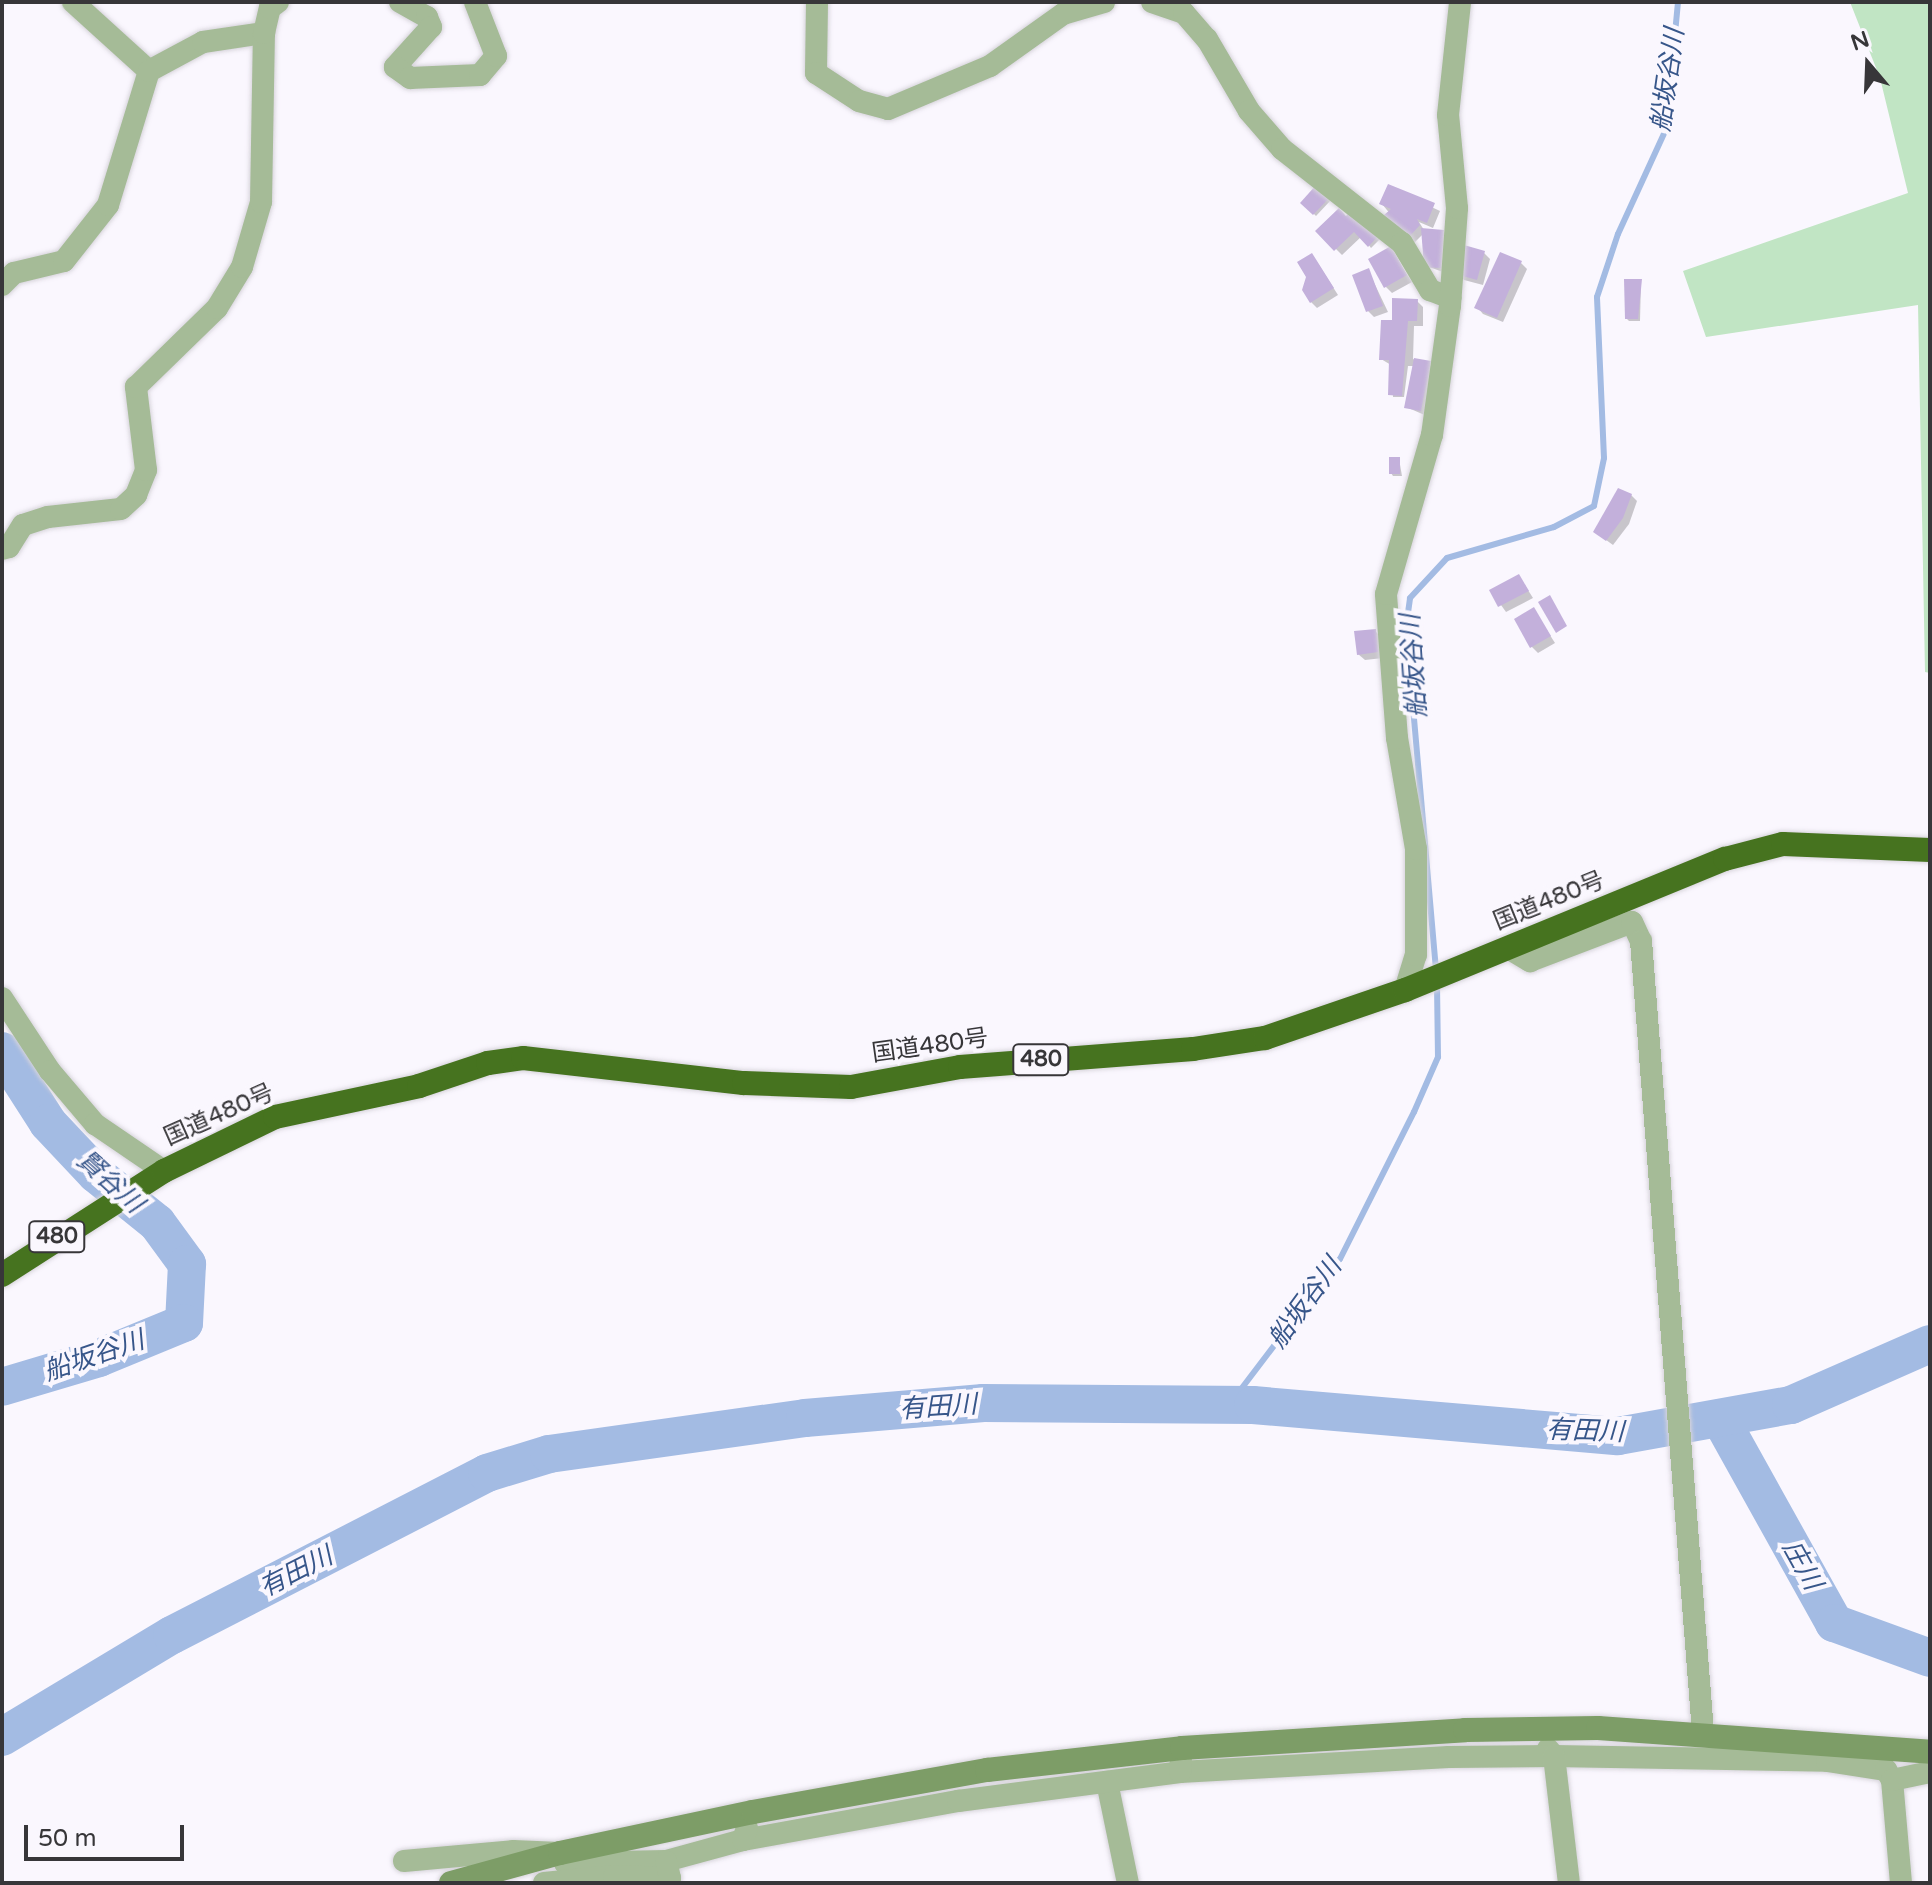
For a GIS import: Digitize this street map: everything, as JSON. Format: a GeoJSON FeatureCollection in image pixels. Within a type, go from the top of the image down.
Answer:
{"type":"FeatureCollection","features":[{"type":"Feature","properties":{"kind":"highway","name":"国道480号"},"geometry":{"type":"LineString","coordinates":[[2,1275],[164,1171],[275,1117],[419,1086],[488,1063],[523,1058],[744,1083],[851,1087],[960,1067],[1265,1038],[1405,990],[1725,859],[1783,844],[1930,850]]}},
{"type":"Feature","properties":{"kind":"street"},"geometry":{"type":"LineString","coordinates":[[73,2],[149,71]]}},
{"type":"Feature","properties":{"kind":"street"},"geometry":{"type":"LineString","coordinates":[[2,549],[9,547],[23,525],[48,517],[121,509],[136,495],[146,458],[136,387],[217,308],[242,267],[257,215],[264,33],[270,8],[278,2]]}},
{"type":"Feature","properties":{"kind":"street"},"geometry":{"type":"LineString","coordinates":[[400,2],[427,17],[431,27],[395,67],[410,78],[480,75],[496,56],[475,2]]}},
{"type":"Feature","properties":{"kind":"street"},"geometry":{"type":"LineString","coordinates":[[817,2],[816,73],[859,101],[888,109],[990,66],[1063,14],[1099,3]]}},
{"type":"Feature","properties":{"kind":"street"},"geometry":{"type":"LineString","coordinates":[[1152,2],[1184,13],[1207,39],[1249,111],[1282,149],[1402,243],[1430,290],[1451,298]]}},
{"type":"Feature","properties":{"kind":"street"},"geometry":{"type":"LineString","coordinates":[[1405,990],[1416,955],[1416,849],[1397,738],[1386,594],[1432,435],[1451,298],[1457,208],[1448,115],[1460,2]]}},
{"type":"Feature","properties":{"kind":"street"},"geometry":{"type":"LineString","coordinates":[[2,285],[14,273],[64,261],[108,205],[149,71],[203,42],[264,33]]}},
{"type":"Feature","properties":{"kind":"street"},"geometry":{"type":"LineString","coordinates":[[1508,948],[1530,961],[1632,922],[1641,941],[1702,1724]]}},
{"type":"Feature","properties":{"kind":"street"},"geometry":{"type":"LineString","coordinates":[[2,998],[50,1071],[95,1124],[164,1171]]}},
{"type":"Feature","properties":{"kind":"street"},"geometry":{"type":"LineString","coordinates":[[544,1883],[669,1874],[743,1840],[958,1801],[1107,1782],[1181,1760],[1465,1730],[1702,1724],[1930,1752]]}},
{"type":"Feature","properties":{"kind":"street"},"geometry":{"type":"LineString","coordinates":[[1465,1730],[1476,1744],[1553,1750],[1569,1883]]}},
{"type":"Feature","properties":{"kind":"street"},"geometry":{"type":"LineString","coordinates":[[451,1883],[560,1853],[753,1812],[987,1770],[1181,1760],[1554,1756],[1827,1761],[1886,1770],[1892,1780],[1901,1883]]}},
{"type":"Feature","properties":{"kind":"street"},"geometry":{"type":"LineString","coordinates":[[1892,1780],[1930,1772]]}},
{"type":"Feature","properties":{"kind":"street"},"geometry":{"type":"LineString","coordinates":[[1107,1782],[1128,1883]]}},
{"type":"Feature","properties":{"kind":"street"},"geometry":{"type":"LineString","coordinates":[[743,1840],[753,1812]]}},
{"type":"Feature","properties":{"kind":"street"},"geometry":{"type":"LineString","coordinates":[[404,1861],[560,1853]]}},
{"type":"Feature","properties":{"kind":"street"},"geometry":{"type":"LineString","coordinates":[[560,1853],[565,1863],[669,1874]]}},
{"type":"Feature","properties":{"kind":"green space"},"geometry":{"type":"Polygon","coordinates":[[[1850,2],[1930,2],[1930,673],[1925,672],[1918,305],[1706,337],[1683,271],[1908,193],[1880,78],[1850,2]]]}},
{"type":"Feature","properties":{"kind":"building"},"geometry":{"type":"Polygon","coordinates":[[[1317,184],[1330,197],[1313,215],[1300,203],[1317,184]]]}},
{"type":"Feature","properties":{"kind":"building"},"geometry":{"type":"Polygon","coordinates":[[[1388,184],[1435,203],[1427,223],[1417,219],[1420,225],[1407,239],[1384,215],[1391,209],[1379,204],[1388,184]]]}},
{"type":"Feature","properties":{"kind":"building"},"geometry":{"type":"Polygon","coordinates":[[[1339,208],[1346,216],[1353,208],[1379,235],[1368,247],[1354,232],[1334,251],[1315,231],[1339,208]]]}},
{"type":"Feature","properties":{"kind":"building"},"geometry":{"type":"Polygon","coordinates":[[[1421,228],[1444,230],[1441,268],[1424,267],[1421,228]]]}},
{"type":"Feature","properties":{"kind":"building"},"geometry":{"type":"Polygon","coordinates":[[[1464,245],[1485,251],[1477,280],[1456,274],[1464,245]]]}},
{"type":"Feature","properties":{"kind":"building"},"geometry":{"type":"Polygon","coordinates":[[[1391,246],[1407,275],[1384,288],[1368,259],[1391,246]]]}},
{"type":"Feature","properties":{"kind":"building"},"geometry":{"type":"Polygon","coordinates":[[[1500,252],[1522,261],[1497,318],[1474,308],[1500,252]]]}},
{"type":"Feature","properties":{"kind":"building"},"geometry":{"type":"Polygon","coordinates":[[[1312,253],[1334,288],[1310,303],[1302,290],[1306,277],[1297,262],[1312,253]]]}},
{"type":"Feature","properties":{"kind":"building"},"geometry":{"type":"Polygon","coordinates":[[[1369,268],[1383,306],[1366,312],[1352,275],[1369,268]]]}},
{"type":"Feature","properties":{"kind":"building"},"geometry":{"type":"Polygon","coordinates":[[[1624,279],[1642,279],[1638,319],[1625,319],[1624,279]]]}},
{"type":"Feature","properties":{"kind":"building"},"geometry":{"type":"Polygon","coordinates":[[[1392,298],[1418,299],[1417,321],[1408,321],[1402,396],[1388,395],[1389,360],[1379,360],[1381,320],[1392,320],[1392,298]]]}},
{"type":"Feature","properties":{"kind":"building"},"geometry":{"type":"Polygon","coordinates":[[[1414,358],[1431,361],[1421,411],[1404,408],[1414,358]]]}},
{"type":"Feature","properties":{"kind":"building"},"geometry":{"type":"Polygon","coordinates":[[[1389,457],[1400,457],[1400,474],[1389,474],[1389,457]]]}},
{"type":"Feature","properties":{"kind":"building"},"geometry":{"type":"Polygon","coordinates":[[[1618,488],[1632,494],[1623,518],[1606,541],[1593,532],[1618,488]]]}},
{"type":"Feature","properties":{"kind":"building"},"geometry":{"type":"Polygon","coordinates":[[[1519,574],[1529,591],[1498,607],[1489,590],[1519,574]]]}},
{"type":"Feature","properties":{"kind":"building"},"geometry":{"type":"Polygon","coordinates":[[[1550,595],[1567,626],[1556,633],[1538,602],[1550,595]]]}},
{"type":"Feature","properties":{"kind":"building"},"geometry":{"type":"Polygon","coordinates":[[[1534,607],[1551,636],[1530,648],[1514,619],[1534,607]]]}},
{"type":"Feature","properties":{"kind":"building"},"geometry":{"type":"Polygon","coordinates":[[[1376,629],[1378,652],[1357,655],[1354,631],[1376,629]]]}},
{"type":"Feature","properties":{"kind":"waterway","name":"船坂谷川"},"geometry":{"type":"LineString","coordinates":[[1436,970],[1406,627],[1410,598],[1447,558],[1554,527],[1594,506],[1604,458],[1597,297],[1618,234],[1666,129],[1678,2]]}},
{"type":"Feature","properties":{"kind":"waterway","name":"船坂谷川"},"geometry":{"type":"LineString","coordinates":[[1229,1405],[1340,1259],[1414,1112],[1438,1057],[1437,981]]}},
{"type":"Feature","properties":{"kind":"waterway","name":"賢谷川"},"geometry":{"type":"LineString","coordinates":[[2,1051],[48,1123],[96,1174],[157,1223],[187,1264],[184,1323],[99,1358],[2,1387]]}},
{"type":"Feature","properties":{"kind":"waterway","name":"有田川"},"geometry":{"type":"LineString","coordinates":[[2,1737],[172,1635],[487,1473],[549,1454],[805,1418],[983,1403],[1253,1405],[1618,1436],[1791,1405],[1930,1344]]}},
{"type":"Feature","properties":{"kind":"waterway","name":"庄川"},"geometry":{"type":"LineString","coordinates":[[1720,1418],[1834,1623],[1930,1658]]}}]}
